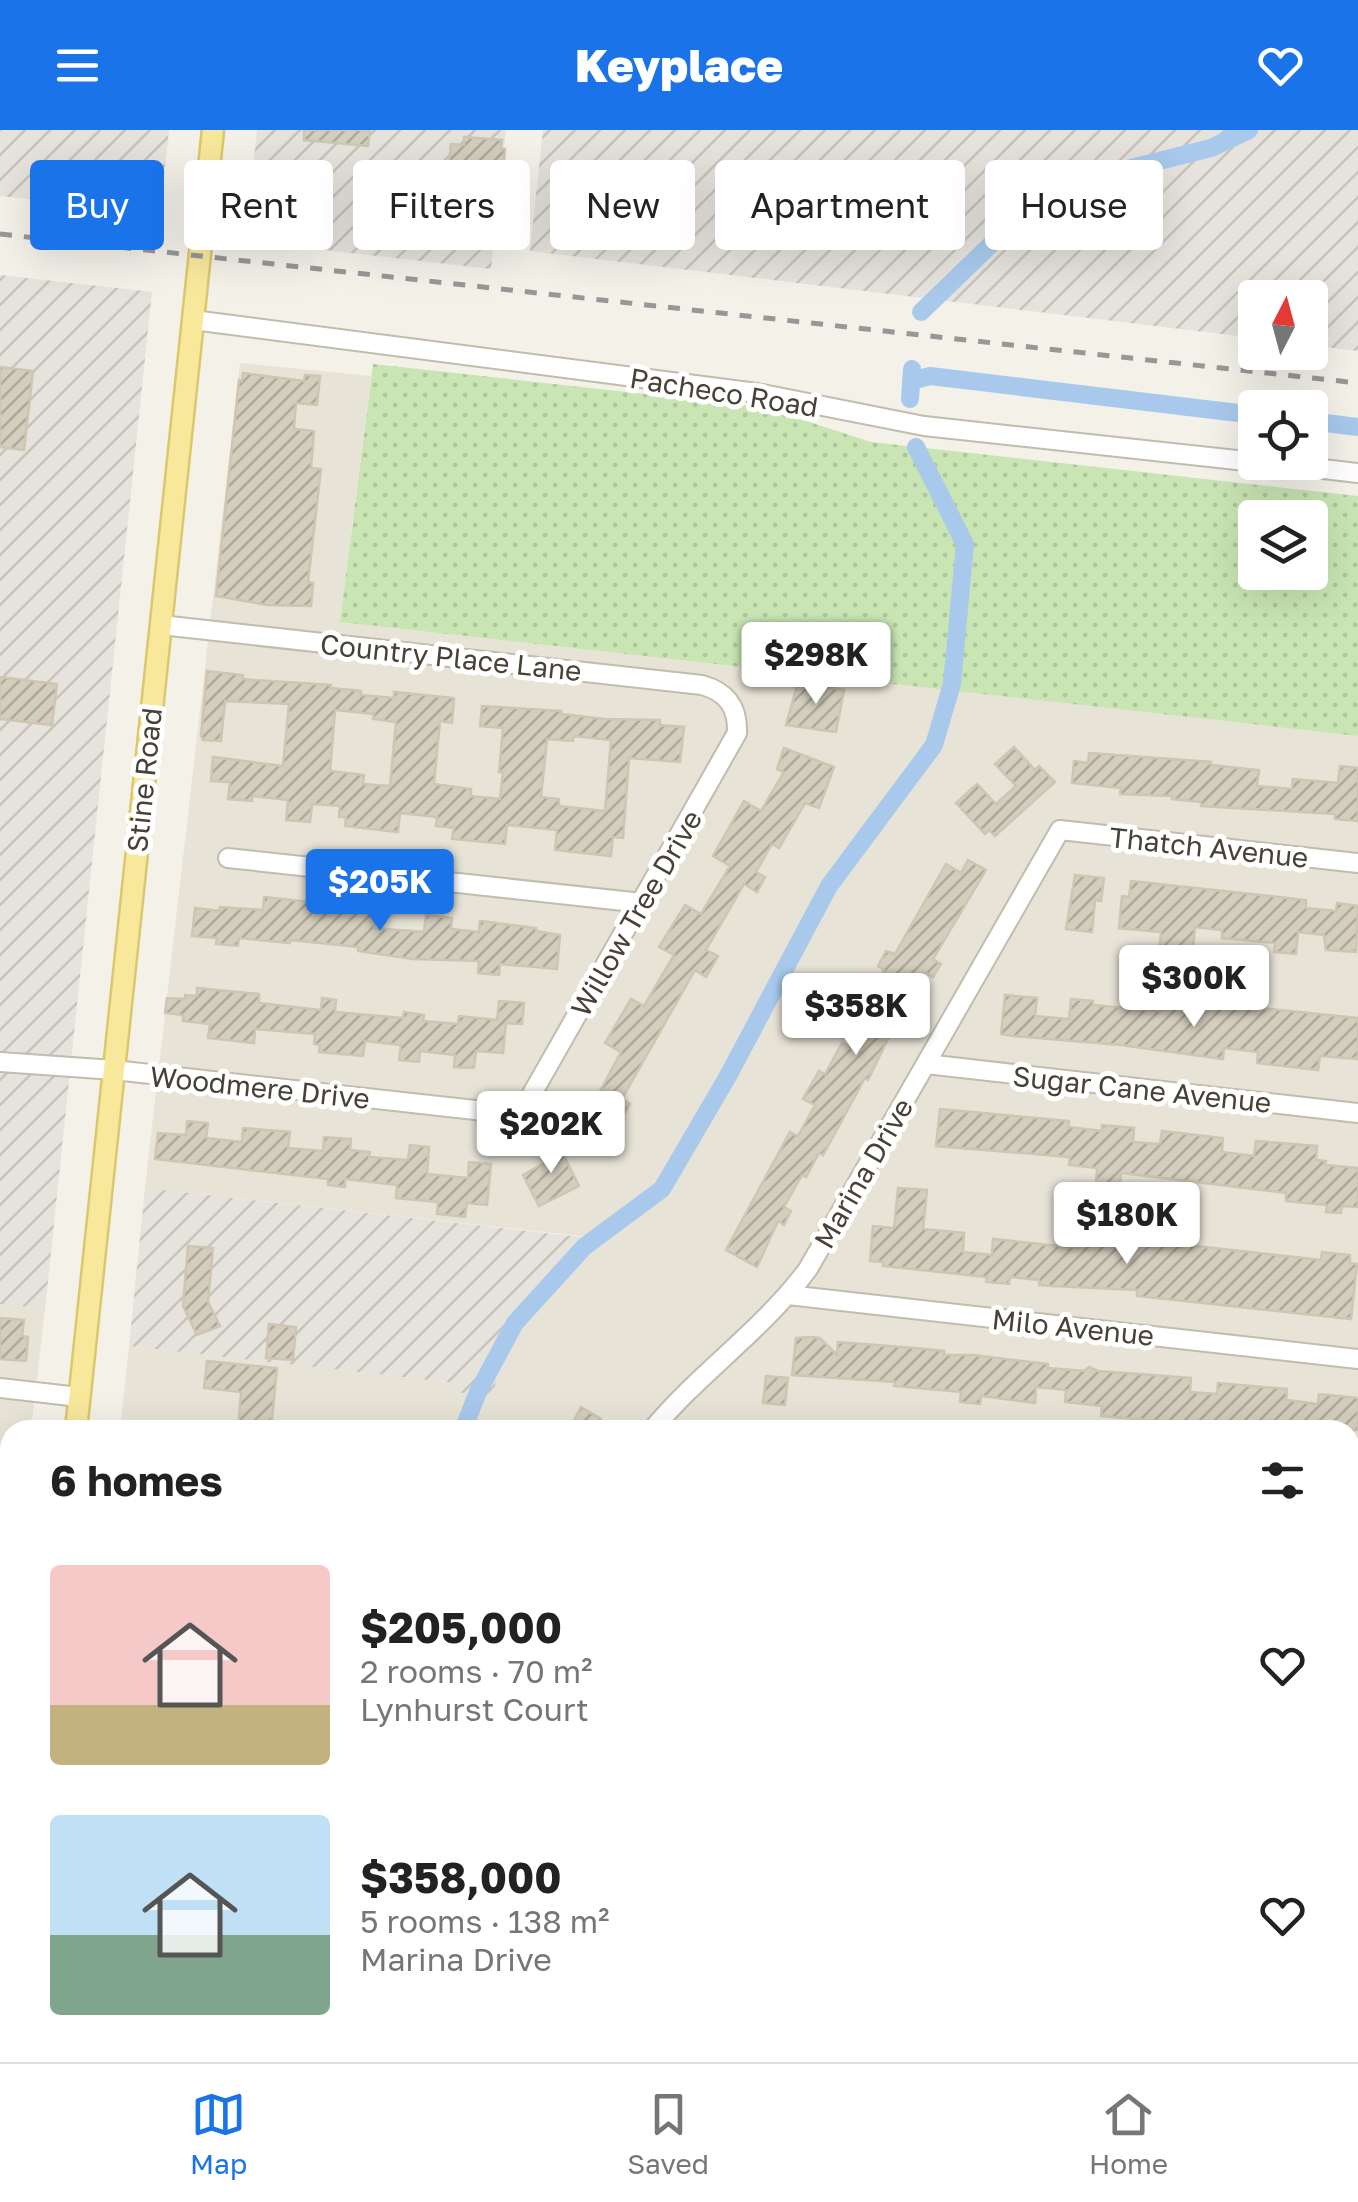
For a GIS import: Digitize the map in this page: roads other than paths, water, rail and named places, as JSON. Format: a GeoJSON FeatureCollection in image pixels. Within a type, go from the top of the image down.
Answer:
{"type":"FeatureCollection","features":[{"type":"Feature","properties":{"kind":"main road","name":"Stine Road"},"geometry":{"type":"LineString","coordinates":[[77,1420],[212,130]]}},
{"type":"Feature","properties":{"kind":"street","name":"Pacheco Road"},"geometry":{"type":"LineString","coordinates":[[192,320],[757,393],[924,426],[1238,460]]}},
{"type":"Feature","properties":{"kind":"street"},"geometry":{"type":"LineString","coordinates":[[1328,470],[1358,473]]}},
{"type":"Feature","properties":{"kind":"street","name":"Country Place Lane"},"geometry":{"type":"LineString","coordinates":[[160,625],[702,685],[715,688],[734,707]]}},
{"type":"Feature","properties":{"kind":"street","name":"Willow Tree Drive"},"geometry":{"type":"LineString","coordinates":[[520,1116],[733,745],[738,733],[734,707]]}},
{"type":"Feature","properties":{"kind":"street","name":"Thatch Avenue"},"geometry":{"type":"LineString","coordinates":[[1060,830],[1358,863]]}},
{"type":"Feature","properties":{"kind":"street","name":"Marina Drive"},"geometry":{"type":"LineString","coordinates":[[661,1420],[696,1381],[761,1325],[808,1269],[1060,830]]}},
{"type":"Feature","properties":{"kind":"street"},"geometry":{"type":"LineString","coordinates":[[228,858],[642,904]]}},
{"type":"Feature","properties":{"kind":"street","name":"Woodmere Drive"},"geometry":{"type":"LineString","coordinates":[[0,1062],[114,1070],[520,1116]]}},
{"type":"Feature","properties":{"kind":"street","name":"Sugar Cane Avenue"},"geometry":{"type":"LineString","coordinates":[[926,1064],[1358,1112]]}},
{"type":"Feature","properties":{"kind":"street","name":"Milo Avenue"},"geometry":{"type":"LineString","coordinates":[[788,1296],[1358,1359]]}},
{"type":"Feature","properties":{"kind":"street"},"geometry":{"type":"LineString","coordinates":[[0,1388],[80,1396]]}},
{"type":"Feature","properties":{"kind":"waterway"},"geometry":{"type":"LineString","coordinates":[[921,312],[1009,227],[1091,178],[1211,148],[1249,130]]}},
{"type":"Feature","properties":{"kind":"waterway"},"geometry":{"type":"LineString","coordinates":[[910,399],[912,369]]}},
{"type":"Feature","properties":{"kind":"waterway"},"geometry":{"type":"LineString","coordinates":[[911,381],[930,376],[1238,413]]}},
{"type":"Feature","properties":{"kind":"waterway"},"geometry":{"type":"LineString","coordinates":[[1328,423],[1358,427]]}},
{"type":"Feature","properties":{"kind":"waterway"},"geometry":{"type":"LineString","coordinates":[[467,1420],[515,1323],[584,1247],[662,1189],[728,1076],[829,886],[934,745],[952,684],[965,544],[916,447]]}},
{"type":"Feature","properties":{"kind":"railway"},"geometry":{"type":"LineString","coordinates":[[0,234],[1358,383]]}}]}
